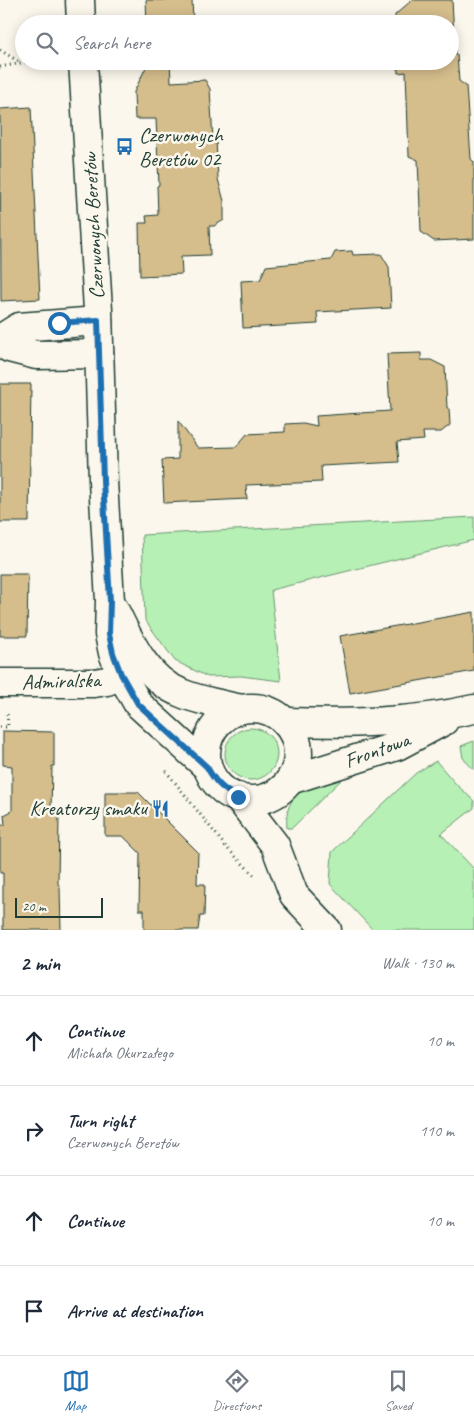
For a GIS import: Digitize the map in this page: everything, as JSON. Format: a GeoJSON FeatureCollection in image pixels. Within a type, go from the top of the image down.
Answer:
{"type":"FeatureCollection","features":[{"type":"Feature","properties":{"kind":"street"},"geometry":{"type":"LineString","coordinates":[[80,0],[81,15]]}},
{"type":"Feature","properties":{"kind":"street","name":"Czerwonych Beretów"},"geometry":{"type":"LineString","coordinates":[[84,70],[98,320],[103,481],[110,601],[109,634],[113,653],[121,674],[138,704],[207,767]]}},
{"type":"Feature","properties":{"kind":"street"},"geometry":{"type":"LineString","coordinates":[[98,320],[19,327],[11,330],[1,339],[9,348],[36,355],[99,354]]}},
{"type":"Feature","properties":{"kind":"street","name":"Czerwonych Beretów"},"geometry":{"type":"LineString","coordinates":[[110,601],[137,652],[149,669],[166,685],[179,693],[242,709]]}},
{"type":"Feature","properties":{"kind":"street","name":"Admiralska"},"geometry":{"type":"LineString","coordinates":[[0,683],[94,683],[107,681],[134,669],[149,669]]}},
{"type":"Feature","properties":{"kind":"street"},"geometry":{"type":"LineString","coordinates":[[275,845],[285,785],[296,766],[298,751],[294,735],[285,722],[273,713],[258,708],[242,709],[227,714],[216,725],[208,738],[205,753],[207,767],[214,780],[224,791],[252,800],[267,797],[285,785]]}},
{"type":"Feature","properties":{"kind":"street","name":"Frontowa"},"geometry":{"type":"LineString","coordinates":[[285,722],[341,724],[386,722],[467,710]]}},
{"type":"Feature","properties":{"kind":"street","name":"Frontowa"},"geometry":{"type":"LineString","coordinates":[[285,785],[397,746],[467,710]]}},
{"type":"Feature","properties":{"kind":"street"},"geometry":{"type":"LineString","coordinates":[[238,797],[275,845],[294,895],[327,930]]}},
{"type":"Feature","properties":{"kind":"path"},"geometry":{"type":"LineString","coordinates":[[0,50],[15,59]]}},
{"type":"Feature","properties":{"kind":"path"},"geometry":{"type":"LineString","coordinates":[[0,67],[15,64]]}},
{"type":"Feature","properties":{"kind":"path"},"geometry":{"type":"LineString","coordinates":[[161,765],[226,848],[259,879]]}},
{"type":"Feature","properties":{"kind":"green space"},"geometry":{"type":"Polygon","coordinates":[[[474,517],[474,540],[271,590],[281,681],[241,676],[208,677],[175,661],[145,620],[142,535],[474,517]]]}},
{"type":"Feature","properties":{"kind":"green space"},"geometry":{"type":"Polygon","coordinates":[[[251,728],[261,730],[269,736],[275,744],[277,754],[275,764],[269,772],[261,778],[251,780],[241,778],[233,772],[227,764],[225,754],[227,744],[233,736],[241,730],[251,728]]]}},
{"type":"Feature","properties":{"kind":"green space"},"geometry":{"type":"Polygon","coordinates":[[[474,741],[474,770],[463,758],[461,746],[474,741]]]}},
{"type":"Feature","properties":{"kind":"green space"},"geometry":{"type":"Polygon","coordinates":[[[436,761],[474,801],[474,808],[441,834],[474,869],[474,930],[373,930],[330,884],[332,852],[416,773],[436,761]]]}},
{"type":"Feature","properties":{"kind":"green space"},"geometry":{"type":"Polygon","coordinates":[[[339,776],[340,781],[292,828],[287,828],[289,806],[294,798],[309,787],[339,776]]]}},
{"type":"Feature","properties":{"kind":"building"},"geometry":{"type":"Polygon","coordinates":[[[146,0],[192,0],[193,15],[147,15],[146,0]]]}},
{"type":"Feature","properties":{"kind":"building"},"geometry":{"type":"Polygon","coordinates":[[[412,0],[452,0],[453,15],[395,15],[412,0]]]}},
{"type":"Feature","properties":{"kind":"building"},"geometry":{"type":"Polygon","coordinates":[[[145,70],[170,70],[171,82],[205,80],[210,89],[213,140],[216,140],[218,179],[224,201],[224,220],[214,226],[209,226],[210,255],[181,256],[182,274],[140,276],[139,223],[147,223],[146,216],[158,215],[157,186],[159,185],[156,119],[135,119],[134,92],[145,70]]]}},
{"type":"Feature","properties":{"kind":"building"},"geometry":{"type":"Polygon","coordinates":[[[398,70],[458,70],[459,81],[466,86],[471,159],[474,162],[474,239],[434,241],[421,232],[418,160],[409,156],[406,72],[398,73],[398,70]]]}},
{"type":"Feature","properties":{"kind":"building"},"geometry":{"type":"Polygon","coordinates":[[[31,107],[40,299],[1,301],[0,109],[31,107]]]}},
{"type":"Feature","properties":{"kind":"building"},"geometry":{"type":"Polygon","coordinates":[[[352,251],[353,255],[381,254],[389,267],[391,308],[317,312],[318,324],[243,328],[241,281],[260,280],[266,266],[331,260],[335,252],[352,251]]]}},
{"type":"Feature","properties":{"kind":"building"},"geometry":{"type":"Polygon","coordinates":[[[421,353],[421,360],[431,360],[445,367],[447,408],[449,408],[450,425],[441,432],[423,432],[424,440],[397,442],[399,462],[321,466],[322,482],[246,485],[247,499],[164,503],[162,460],[178,459],[178,421],[198,448],[236,447],[247,434],[285,432],[285,424],[303,423],[317,426],[316,416],[390,411],[387,354],[421,353]]]}},
{"type":"Feature","properties":{"kind":"building"},"geometry":{"type":"Polygon","coordinates":[[[0,384],[31,384],[29,522],[0,522],[0,384]]]}},
{"type":"Feature","properties":{"kind":"building"},"geometry":{"type":"Polygon","coordinates":[[[0,574],[28,574],[27,636],[0,636],[0,574]]]}},
{"type":"Feature","properties":{"kind":"building"},"geometry":{"type":"Polygon","coordinates":[[[474,612],[474,671],[350,693],[340,636],[474,612]]]}},
{"type":"Feature","properties":{"kind":"building"},"geometry":{"type":"Polygon","coordinates":[[[3,731],[54,732],[51,811],[59,815],[58,884],[60,887],[61,930],[3,930],[3,873],[0,873],[0,825],[5,825],[4,815],[12,811],[12,766],[3,765],[3,731]]]}},
{"type":"Feature","properties":{"kind":"building"},"geometry":{"type":"Polygon","coordinates":[[[105,792],[138,792],[198,852],[197,884],[205,884],[204,916],[200,916],[198,930],[144,930],[144,910],[139,910],[140,853],[123,836],[105,836],[105,792]]]}},
{"type":"Feature","properties":{"kind":"place","name":"Czerwonych Beretów 02"},"geometry":{"type":"Point","coordinates":[125,147]}},
{"type":"Feature","properties":{"kind":"place","name":"Kreatorzy smaku"},"geometry":{"type":"Point","coordinates":[161,808]}},
{"type":"Feature","properties":{"kind":"route"},"geometry":{"type":"LineString","coordinates":[[59,323],[98,320],[105,528],[110,601],[109,634],[113,653],[121,674],[138,704],[207,767],[214,780],[224,791],[238,797]]}}]}
